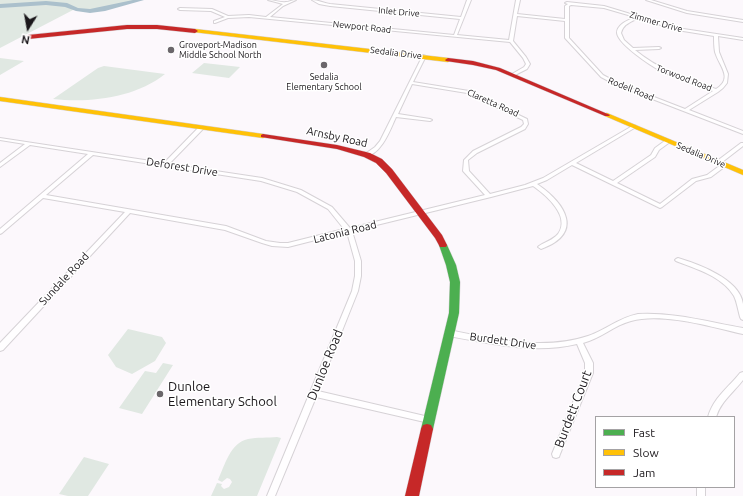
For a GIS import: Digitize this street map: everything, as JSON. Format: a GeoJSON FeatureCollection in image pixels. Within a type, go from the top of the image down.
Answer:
{"type":"FeatureCollection","features":[{"type":"Feature","properties":{"kind":"street"},"geometry":{"type":"LineString","coordinates":[[270,0],[285,3]]}},
{"type":"Feature","properties":{"kind":"street"},"geometry":{"type":"LineString","coordinates":[[267,18],[285,3],[294,0]]}},
{"type":"Feature","properties":{"kind":"street","name":"Inlet Drive"},"geometry":{"type":"LineString","coordinates":[[314,0],[326,5],[462,18]]}},
{"type":"Feature","properties":{"kind":"street"},"geometry":{"type":"LineString","coordinates":[[455,36],[469,0]]}},
{"type":"Feature","properties":{"kind":"street"},"geometry":{"type":"LineString","coordinates":[[513,75],[526,68],[528,64],[526,58],[513,46],[511,41],[518,0]]}},
{"type":"Feature","properties":{"kind":"street"},"geometry":{"type":"LineString","coordinates":[[648,0],[687,12],[743,21]]}},
{"type":"Feature","properties":{"kind":"street","name":"Zimmer Drive"},"geometry":{"type":"LineString","coordinates":[[568,3],[604,7],[677,29],[743,39]]}},
{"type":"Feature","properties":{"kind":"street","name":"Rodell Road"},"geometry":{"type":"LineString","coordinates":[[568,3],[567,38],[602,76],[617,84],[743,133]]}},
{"type":"Feature","properties":{"kind":"street"},"geometry":{"type":"LineString","coordinates":[[180,9],[212,10],[228,17]]}},
{"type":"Feature","properties":{"kind":"street"},"geometry":{"type":"LineString","coordinates":[[515,15],[567,20]]}},
{"type":"Feature","properties":{"kind":"street","name":"Newport Road"},"geometry":{"type":"LineString","coordinates":[[215,22],[228,17],[241,16],[511,41]]}},
{"type":"Feature","properties":{"kind":"street","name":"Torwood Road"},"geometry":{"type":"LineString","coordinates":[[637,18],[625,23],[619,30],[620,37],[632,49],[648,63],[659,70],[717,91]]}},
{"type":"Feature","properties":{"kind":"street","name":"Sedalia Drive"},"geometry":{"type":"LineString","coordinates":[[28,37],[126,26],[157,27],[424,56],[480,64],[513,75],[743,172]]}},
{"type":"Feature","properties":{"kind":"street"},"geometry":{"type":"LineString","coordinates":[[685,111],[724,85],[727,77],[717,51],[716,36]]}},
{"type":"Feature","properties":{"kind":"street"},"geometry":{"type":"LineString","coordinates":[[632,49],[659,48]]}},
{"type":"Feature","properties":{"kind":"street"},"geometry":{"type":"LineString","coordinates":[[367,155],[380,145],[424,56]]}},
{"type":"Feature","properties":{"kind":"street","name":"Claretta Road"},"geometry":{"type":"LineString","coordinates":[[411,83],[468,92],[522,117],[526,122],[523,128],[475,152],[466,160],[466,170],[489,196]]}},
{"type":"Feature","properties":{"kind":"street","name":"Arnsby Road"},"geometry":{"type":"LineString","coordinates":[[0,99],[337,147],[367,155],[379,161],[389,171],[443,244],[454,274],[456,293],[449,333],[412,496]]}},
{"type":"Feature","properties":{"kind":"street"},"geometry":{"type":"LineString","coordinates":[[395,115],[430,120]]}},
{"type":"Feature","properties":{"kind":"street"},"geometry":{"type":"LineString","coordinates":[[526,122],[533,122]]}},
{"type":"Feature","properties":{"kind":"street","name":"Latonia Road"},"geometry":{"type":"LineString","coordinates":[[42,196],[226,228],[237,231],[266,244],[275,246],[288,245],[534,184],[634,126]]}},
{"type":"Feature","properties":{"kind":"street"},"geometry":{"type":"LineString","coordinates":[[165,165],[200,128]]}},
{"type":"Feature","properties":{"kind":"street","name":"Deforest Drive"},"geometry":{"type":"LineString","coordinates":[[0,139],[262,180],[299,190],[330,208],[349,231]]}},
{"type":"Feature","properties":{"kind":"street"},"geometry":{"type":"LineString","coordinates":[[613,183],[653,156],[657,149],[668,141]]}},
{"type":"Feature","properties":{"kind":"street"},"geometry":{"type":"LineString","coordinates":[[0,165],[30,143]]}},
{"type":"Feature","properties":{"kind":"street"},"geometry":{"type":"LineString","coordinates":[[572,163],[660,206],[694,180],[709,176],[743,144]]}},
{"type":"Feature","properties":{"kind":"street"},"geometry":{"type":"LineString","coordinates":[[0,232],[92,153]]}},
{"type":"Feature","properties":{"kind":"street"},"geometry":{"type":"LineString","coordinates":[[534,184],[552,197],[564,218],[564,225],[560,235],[541,247]]}},
{"type":"Feature","properties":{"kind":"street","name":"Sundale Road"},"geometry":{"type":"LineString","coordinates":[[0,348],[129,211]]}},
{"type":"Feature","properties":{"kind":"street","name":"Dunloe Road"},"geometry":{"type":"LineString","coordinates":[[271,496],[355,291],[358,261],[349,231]]}},
{"type":"Feature","properties":{"kind":"street"},"geometry":{"type":"LineString","coordinates":[[678,260],[714,275],[732,288],[737,296],[743,317]]}},
{"type":"Feature","properties":{"kind":"street","name":"Burdett Drive"},"geometry":{"type":"LineString","coordinates":[[449,333],[524,346],[560,345],[593,337],[635,317],[651,316],[673,318],[743,331]]}},
{"type":"Feature","properties":{"kind":"street","name":"Burdett Court"},"geometry":{"type":"LineString","coordinates":[[556,454],[589,373],[590,363],[579,341]]}},
{"type":"Feature","properties":{"kind":"street"},"geometry":{"type":"LineString","coordinates":[[712,416],[713,410],[720,399],[743,375]]}},
{"type":"Feature","properties":{"kind":"street"},"geometry":{"type":"LineString","coordinates":[[313,393],[429,420]]}},
{"type":"Feature","properties":{"kind":"shaded area"},"geometry":{"type":"Polygon","coordinates":[[[0,0],[136,0],[87,11],[73,10],[0,48],[0,0]]]}},
{"type":"Feature","properties":{"kind":"shaded area"},"geometry":{"type":"Polygon","coordinates":[[[0,58],[24,61],[0,75],[0,58]]]}},
{"type":"Feature","properties":{"kind":"shaded area"},"geometry":{"type":"Polygon","coordinates":[[[204,63],[240,67],[229,78],[192,73],[204,63]]]}},
{"type":"Feature","properties":{"kind":"shaded area"},"geometry":{"type":"Polygon","coordinates":[[[104,66],[165,74],[140,89],[126,94],[97,99],[53,99],[98,68],[104,66]]]}},
{"type":"Feature","properties":{"kind":"shaded area"},"geometry":{"type":"Polygon","coordinates":[[[128,329],[162,337],[166,343],[155,361],[132,374],[116,367],[108,355],[128,329]]]}},
{"type":"Feature","properties":{"kind":"shaded area"},"geometry":{"type":"Polygon","coordinates":[[[163,363],[173,365],[142,414],[119,408],[145,371],[156,373],[163,363]]]}},
{"type":"Feature","properties":{"kind":"shaded area"},"geometry":{"type":"Polygon","coordinates":[[[281,438],[257,496],[211,496],[217,483],[222,484],[221,486],[224,489],[229,487],[232,482],[227,478],[222,482],[218,480],[229,455],[237,445],[248,439],[281,438]]]}},
{"type":"Feature","properties":{"kind":"shaded area"},"geometry":{"type":"Polygon","coordinates":[[[84,457],[109,464],[88,496],[68,496],[59,494],[84,457]]]}},
{"type":"Feature","properties":{"kind":"waterway"},"geometry":{"type":"LineString","coordinates":[[0,6],[46,3],[67,5],[78,10],[90,11],[105,9],[141,0]]}},
{"type":"Feature","properties":{"kind":"traffic: fast"},"geometry":{"type":"LineString","coordinates":[[427,429],[454,313],[455,282],[451,265],[443,245]]}},
{"type":"Feature","properties":{"kind":"traffic: slow"},"geometry":{"type":"LineString","coordinates":[[195,31],[448,60]]}},
{"type":"Feature","properties":{"kind":"traffic: slow"},"geometry":{"type":"LineString","coordinates":[[0,99],[263,136]]}},
{"type":"Feature","properties":{"kind":"traffic: slow"},"geometry":{"type":"LineString","coordinates":[[607,115],[743,173]]}},
{"type":"Feature","properties":{"kind":"traffic: jam"},"geometry":{"type":"LineString","coordinates":[[28,37],[127,27],[157,27],[195,31]]}},
{"type":"Feature","properties":{"kind":"traffic: jam"},"geometry":{"type":"LineString","coordinates":[[448,60],[473,63],[498,69],[607,115]]}},
{"type":"Feature","properties":{"kind":"traffic: jam"},"geometry":{"type":"LineString","coordinates":[[263,136],[337,147],[367,155],[379,161],[389,171],[439,237],[443,245]]}},
{"type":"Feature","properties":{"kind":"traffic: jam"},"geometry":{"type":"LineString","coordinates":[[412,496],[427,429]]}},
{"type":"Feature","properties":{"kind":"place","name":"Groveport-Madison Middle School North"},"geometry":{"type":"Point","coordinates":[171,50]}},
{"type":"Feature","properties":{"kind":"place","name":"Sedalia Elementary School"},"geometry":{"type":"Point","coordinates":[324,65]}},
{"type":"Feature","properties":{"kind":"place","name":"Dunloe Elementary School"},"geometry":{"type":"Point","coordinates":[160,394]}}]}
